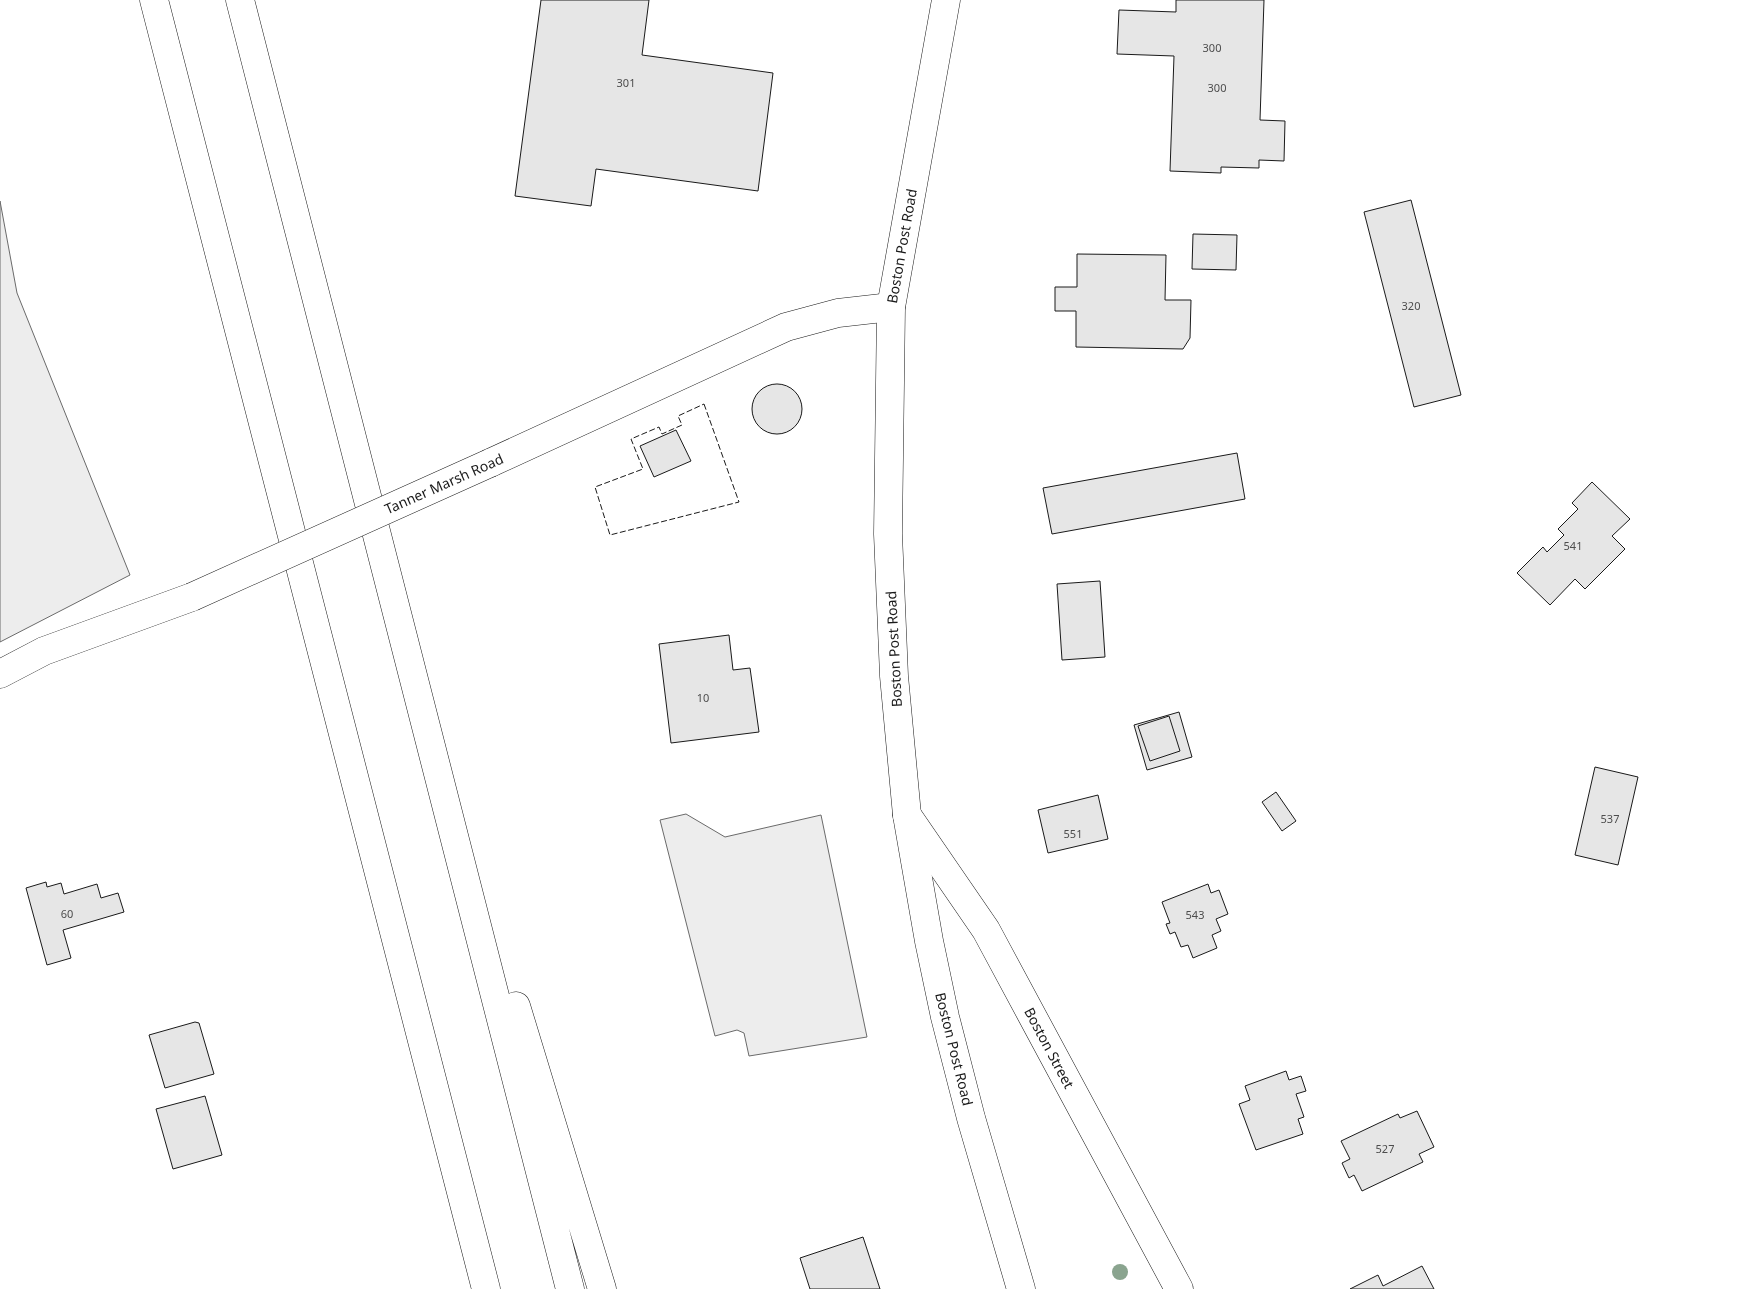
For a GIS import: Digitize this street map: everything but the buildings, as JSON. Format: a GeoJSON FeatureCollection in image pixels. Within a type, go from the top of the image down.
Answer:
{"type":"FeatureCollection","features":[{"type":"Feature","properties":{"kind":"main road"},"geometry":{"type":"LineString","coordinates":[[154,0],[486,1289]]}},
{"type":"Feature","properties":{"kind":"main road"},"geometry":{"type":"LineString","coordinates":[[240,0],[570,1289]]}},
{"type":"Feature","properties":{"kind":"main road","name":"Boston Post Road"},"geometry":{"type":"LineString","coordinates":[[946,0],[891,307],[888,534],[894,676],[907,815],[945,1017],[971,1118],[1021,1289]]}},
{"type":"Feature","properties":{"kind":"main road","name":"Tanner Marsh Road"},"geometry":{"type":"LineString","coordinates":[[0,674],[44,651],[192,597],[786,327],[838,313],[891,307]]}},
{"type":"Feature","properties":{"kind":"main road"},"geometry":{"type":"LineString","coordinates":[[402,636],[602,1289]]}},
{"type":"Feature","properties":{"kind":"main road","name":"Boston Street"},"geometry":{"type":"LineString","coordinates":[[907,815],[986,930],[1179,1289]]}},
{"type":"Feature","properties":{"kind":"shaded area"},"geometry":{"type":"Polygon","coordinates":[[[0,201],[17,293],[130,575],[0,642],[0,201]]]}},
{"type":"Feature","properties":{"kind":"shaded area"},"geometry":{"type":"Polygon","coordinates":[[[686,814],[725,837],[821,815],[867,1037],[749,1056],[744,1033],[737,1030],[715,1036],[660,820],[686,814]]]}},
{"type":"Feature","properties":{"kind":"fence"},"geometry":{"type":"LineString","coordinates":[[704,404],[739,502],[610,535],[595,487],[643,469],[631,439],[659,427],[662,434],[682,425],[678,416],[704,404]]}}]}
